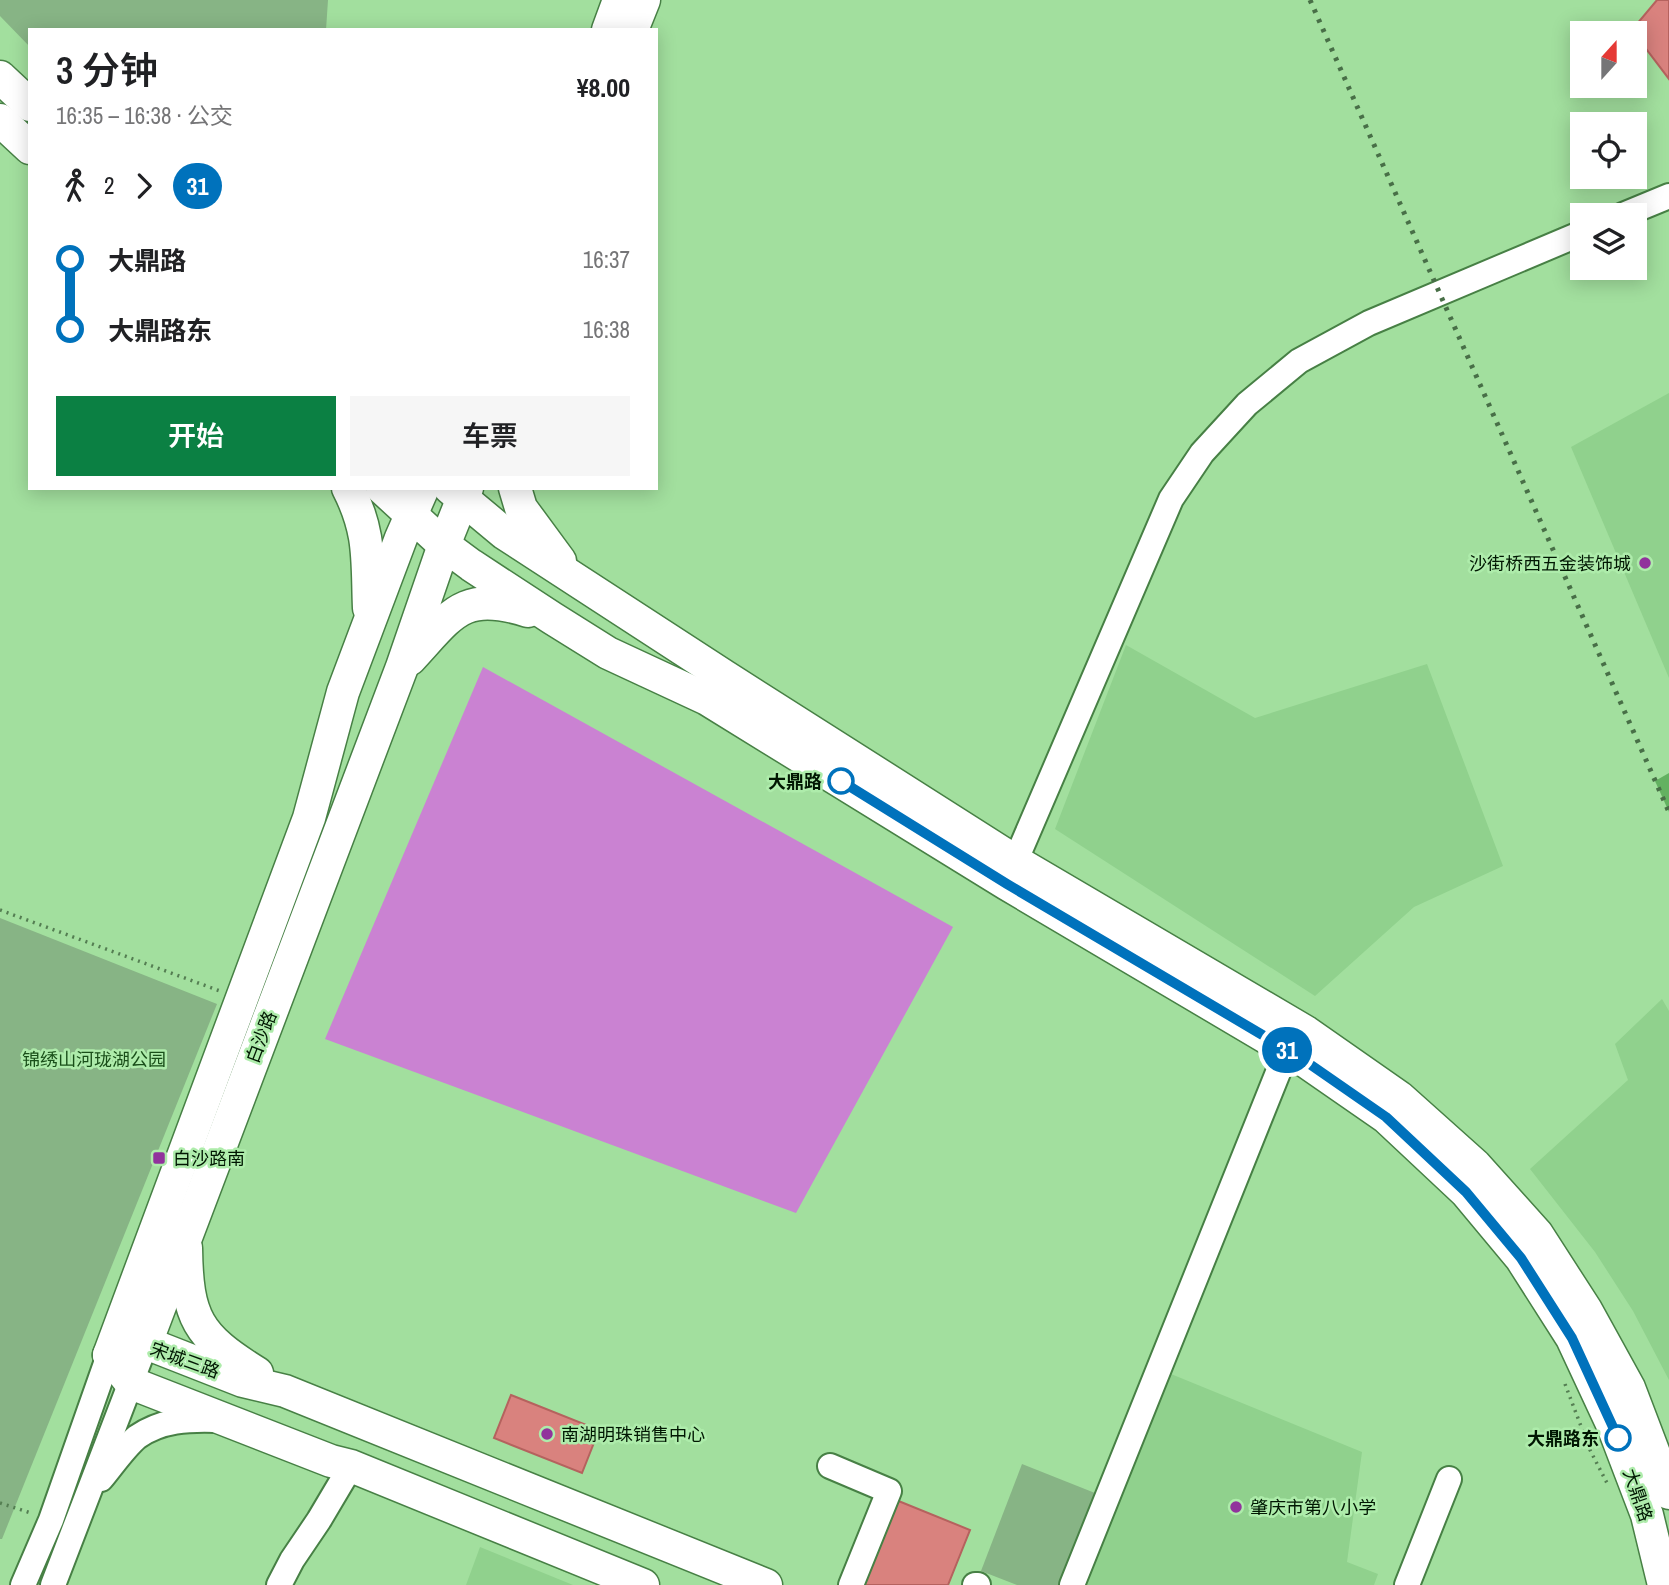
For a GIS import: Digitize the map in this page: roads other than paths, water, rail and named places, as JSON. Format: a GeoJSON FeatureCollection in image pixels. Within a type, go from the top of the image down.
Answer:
{"type":"FeatureCollection","features":[{"type":"Feature","properties":{"kind":"main road"},"geometry":{"type":"LineString","coordinates":[[609,28],[619,0]]}},
{"type":"Feature","properties":{"kind":"main road"},"geometry":{"type":"LineString","coordinates":[[633,28],[644,0]]}},
{"type":"Feature","properties":{"kind":"main road"},"geometry":{"type":"LineString","coordinates":[[0,77],[28,102]]}},
{"type":"Feature","properties":{"kind":"main road"},"geometry":{"type":"LineString","coordinates":[[0,120],[28,146]]}},
{"type":"Feature","properties":{"kind":"main road"},"geometry":{"type":"LineString","coordinates":[[349,490],[365,526],[369,623]]}},
{"type":"Feature","properties":{"kind":"main road","name":"大鼎路"},"geometry":{"type":"LineString","coordinates":[[387,490],[417,501],[444,545],[471,565],[608,653],[707,699],[1011,872],[1306,1032],[1399,1097],[1475,1165],[1537,1234],[1586,1310],[1629,1388],[1669,1493]]}},
{"type":"Feature","properties":{"kind":"main road"},"geometry":{"type":"LineString","coordinates":[[516,490],[522,508],[571,576]]}},
{"type":"Feature","properties":{"kind":"main road","name":"大鼎路"},"geometry":{"type":"LineString","coordinates":[[460,492],[504,533],[1011,872],[1298,1056],[1386,1117],[1466,1192],[1521,1258],[1572,1338],[1613,1426],[1647,1515],[1664,1585]]}},
{"type":"Feature","properties":{"kind":"main road","name":"白沙路"},"geometry":{"type":"LineString","coordinates":[[146,1343],[402,667],[460,492]]}},
{"type":"Feature","properties":{"kind":"main road","name":"白沙路"},"geometry":{"type":"LineString","coordinates":[[109,1355],[309,818],[343,692],[417,501]]}},
{"type":"Feature","properties":{"kind":"main road"},"geometry":{"type":"LineString","coordinates":[[402,667],[449,617],[464,608],[499,602],[552,618]]}},
{"type":"Feature","properties":{"kind":"main road"},"geometry":{"type":"LineString","coordinates":[[186,1236],[187,1276],[197,1322],[216,1346],[285,1391]]}},
{"type":"Feature","properties":{"kind":"main road","name":"宋城三路"},"geometry":{"type":"LineString","coordinates":[[109,1355],[146,1343],[243,1381],[285,1391],[766,1585]]}},
{"type":"Feature","properties":{"kind":"main road"},"geometry":{"type":"LineString","coordinates":[[109,1355],[131,1383],[643,1585]]}},
{"type":"Feature","properties":{"kind":"main road"},"geometry":{"type":"LineString","coordinates":[[341,1464],[329,1443],[331,1434],[341,1425],[367,1425]]}},
{"type":"Feature","properties":{"kind":"street"},"geometry":{"type":"LineString","coordinates":[[1647,207],[1667,201]]}},
{"type":"Feature","properties":{"kind":"street"},"geometry":{"type":"LineString","coordinates":[[1011,872],[1171,499],[1202,453],[1247,404],[1299,360],[1369,323],[1570,238]]}},
{"type":"Feature","properties":{"kind":"street"},"geometry":{"type":"LineString","coordinates":[[1072,1585],[1279,1070]]}},
{"type":"Feature","properties":{"kind":"street","name":"白沙路"},"geometry":{"type":"LineString","coordinates":[[53,1585],[146,1343]]}},
{"type":"Feature","properties":{"kind":"street","name":"白沙路"},"geometry":{"type":"LineString","coordinates":[[23,1585],[51,1520],[109,1355]]}},
{"type":"Feature","properties":{"kind":"street"},"geometry":{"type":"LineString","coordinates":[[91,1490],[137,1438],[160,1425],[186,1419],[225,1420]]}},
{"type":"Feature","properties":{"kind":"street"},"geometry":{"type":"LineString","coordinates":[[279,1585],[319,1520],[341,1464]]}},
{"type":"Feature","properties":{"kind":"street"},"geometry":{"type":"LineString","coordinates":[[830,1466],[889,1491],[851,1585]]}},
{"type":"Feature","properties":{"kind":"street"},"geometry":{"type":"LineString","coordinates":[[1407,1585],[1449,1479]]}},
{"type":"Feature","properties":{"kind":"railway"},"geometry":{"type":"LineString","coordinates":[[1310,0],[1669,812]]}},
{"type":"Feature","properties":{"kind":"place","name":"沙街桥西五金装饰城"},"geometry":{"type":"Point","coordinates":[1645,563]}},
{"type":"Feature","properties":{"kind":"place","name":"大鼎路"},"geometry":{"type":"Point","coordinates":[841,781]}},
{"type":"Feature","properties":{"kind":"place","name":"白沙路南"},"geometry":{"type":"Point","coordinates":[159,1158]}},
{"type":"Feature","properties":{"kind":"place","name":"南湖明珠销售中心"},"geometry":{"type":"Point","coordinates":[547,1434]}},
{"type":"Feature","properties":{"kind":"place","name":"大鼎路东"},"geometry":{"type":"Point","coordinates":[1618,1438]}},
{"type":"Feature","properties":{"kind":"place","name":"肇庆市第八小学"},"geometry":{"type":"Point","coordinates":[1236,1507]}},
{"type":"Feature","properties":{"kind":"park label","name":"锦绣山河珑湖公园"},"geometry":{"type":"Point","coordinates":[94,1059]}}]}
